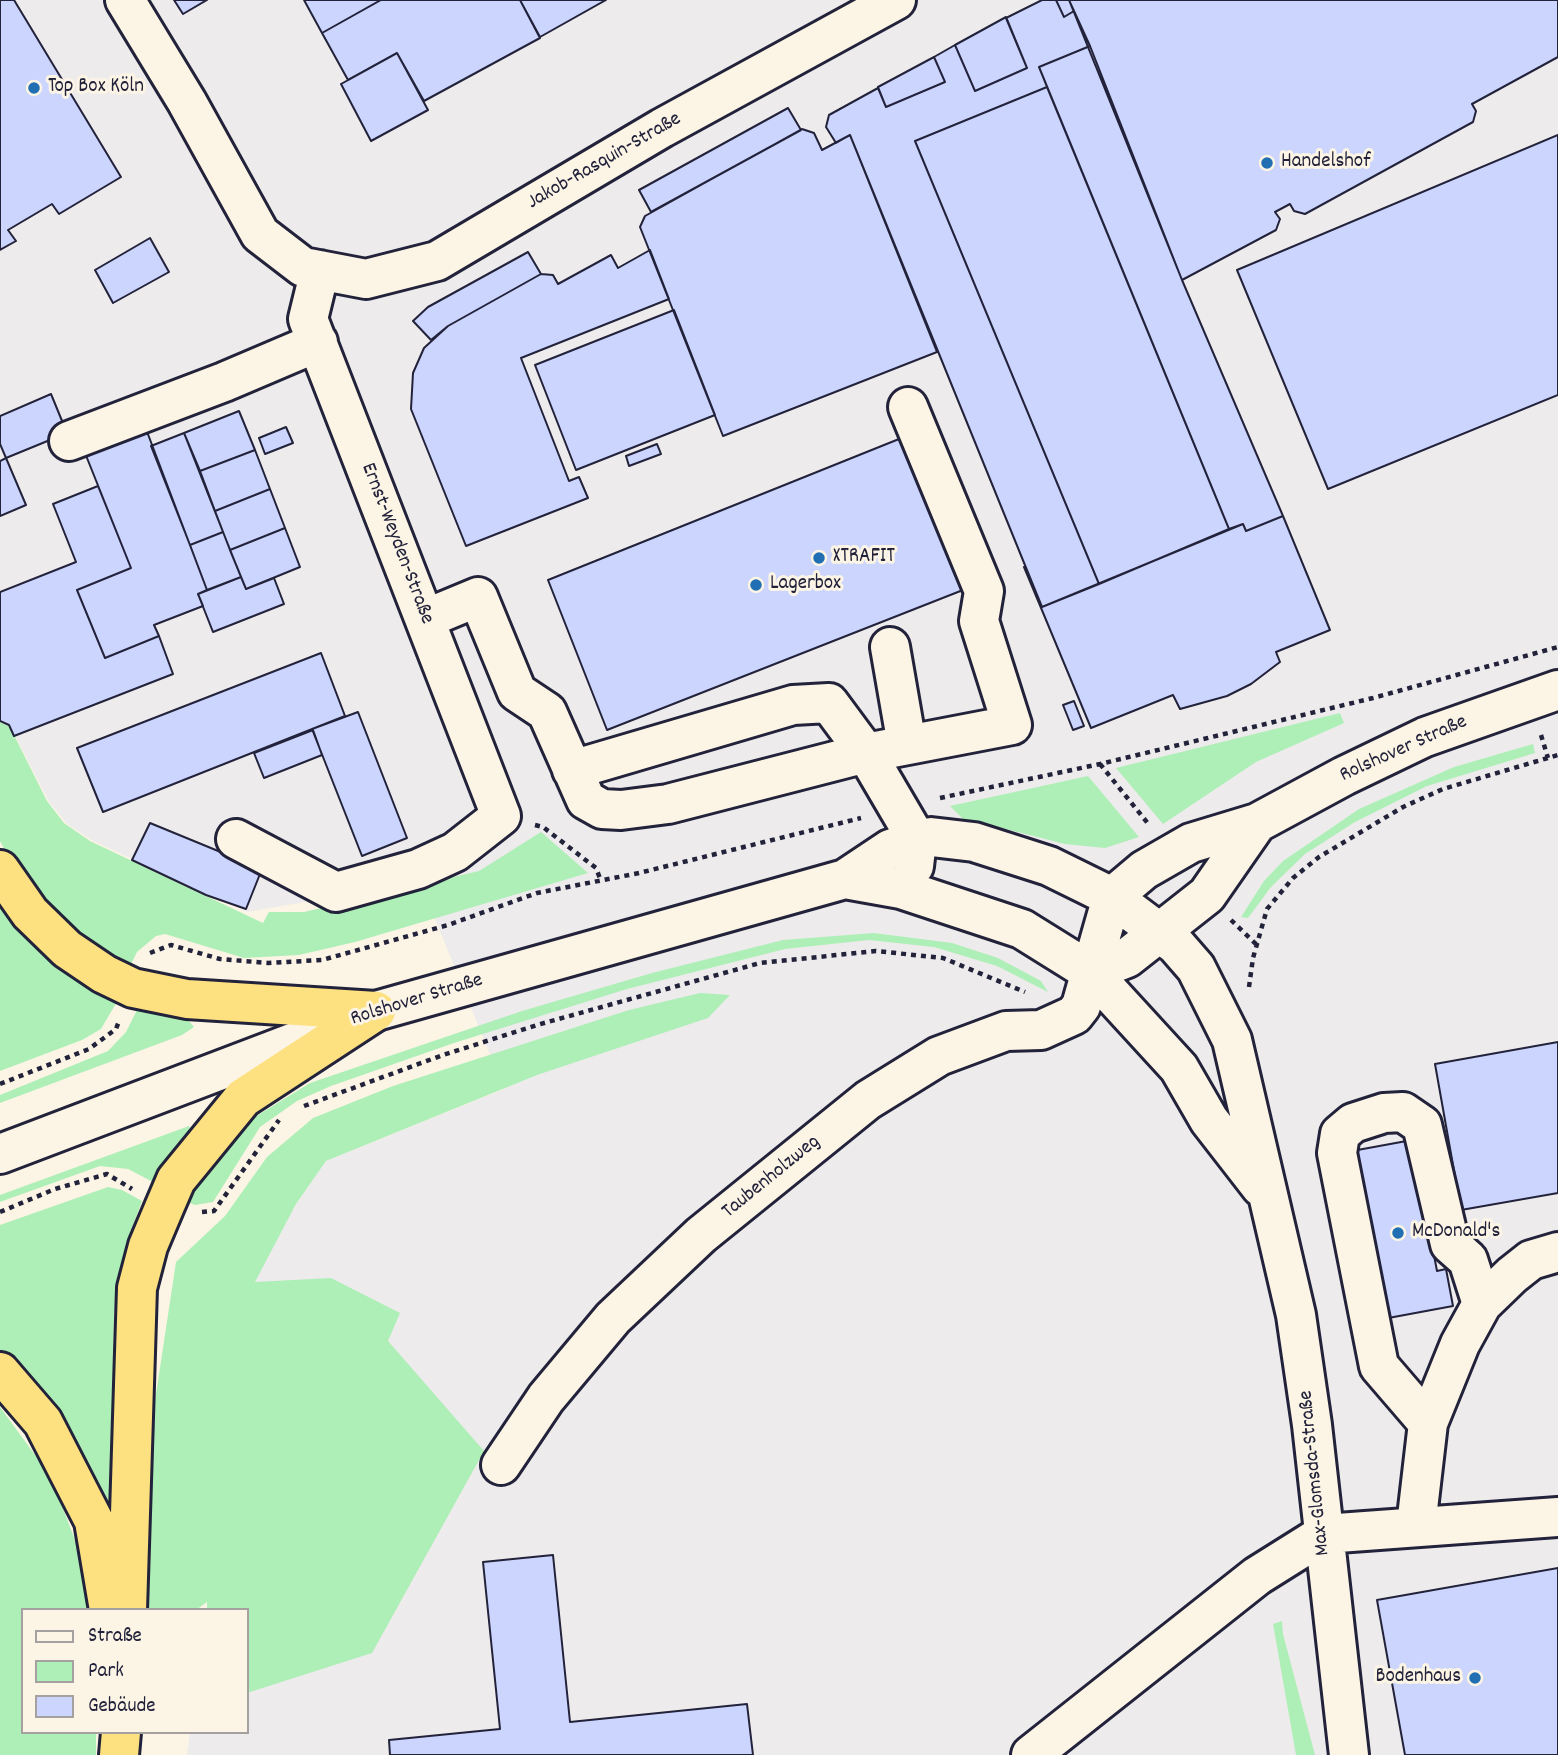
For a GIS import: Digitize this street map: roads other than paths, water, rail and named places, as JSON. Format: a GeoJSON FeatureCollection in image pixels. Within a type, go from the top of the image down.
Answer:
{"type":"FeatureCollection","features":[{"type":"Feature","properties":{"kind":"highway"},"geometry":{"type":"LineString","coordinates":[[0,870],[30,913],[67,950],[104,974],[133,988],[199,1001],[376,1011]]}},
{"type":"Feature","properties":{"kind":"highway"},"geometry":{"type":"LineString","coordinates":[[127,1608],[137,1288],[148,1246],[176,1180],[243,1098],[376,1011]]}},
{"type":"Feature","properties":{"kind":"highway"},"geometry":{"type":"LineString","coordinates":[[0,1372],[43,1422],[94,1521],[109,1608]]}},
{"type":"Feature","properties":{"kind":"highway"},"geometry":{"type":"LineString","coordinates":[[119,1755],[121,1734]]}},
{"type":"Feature","properties":{"kind":"street"},"geometry":{"type":"LineString","coordinates":[[125,0],[187,102],[260,234],[311,269]]}},
{"type":"Feature","properties":{"kind":"street","name":"Jakob-Rasquin-Straße"},"geometry":{"type":"LineString","coordinates":[[311,269],[366,279],[437,261],[662,128],[896,0]]}},
{"type":"Feature","properties":{"kind":"street","name":"Ernst-Weyden-Straße"},"geometry":{"type":"LineString","coordinates":[[236,839],[337,892],[418,869],[443,858],[455,852],[501,816],[308,319],[311,269]]}},
{"type":"Feature","properties":{"kind":"street"},"geometry":{"type":"LineString","coordinates":[[69,441],[224,382],[318,342]]}},
{"type":"Feature","properties":{"kind":"street"},"geometry":{"type":"LineString","coordinates":[[425,619],[478,597],[517,692],[547,712],[586,800],[602,809],[621,810],[668,804],[866,752],[1012,725],[979,621],[984,592],[908,407]]}},
{"type":"Feature","properties":{"kind":"street"},"geometry":{"type":"LineString","coordinates":[[890,647],[907,745]]}},
{"type":"Feature","properties":{"kind":"street","name":"Rolshover Straße"},"geometry":{"type":"LineString","coordinates":[[0,1154],[376,1011],[845,879],[890,849],[907,824],[932,837],[980,844],[1049,866],[1112,897],[1144,870],[1191,842],[1256,824],[1344,776],[1424,737],[1558,690]]}},
{"type":"Feature","properties":{"kind":"street"},"geometry":{"type":"LineString","coordinates":[[572,770],[793,705],[829,703],[866,752],[907,824],[912,893]]}},
{"type":"Feature","properties":{"kind":"street","name":"Rolshover Straße"},"geometry":{"type":"LineString","coordinates":[[845,879],[912,893],[1022,929],[1091,972],[1127,958],[1208,895],[1256,824]]}},
{"type":"Feature","properties":{"kind":"street"},"geometry":{"type":"LineString","coordinates":[[1091,972],[1112,897]]}},
{"type":"Feature","properties":{"kind":"street","name":"Max-Glomsda-Straße"},"geometry":{"type":"LineString","coordinates":[[1112,897],[1176,945],[1196,968],[1233,1040],[1266,1194],[1296,1315],[1349,1755]]}},
{"type":"Feature","properties":{"kind":"street","name":"Max-Glomsda-Straße"},"geometry":{"type":"LineString","coordinates":[[1091,972],[1179,1068],[1209,1120],[1266,1194]]}},
{"type":"Feature","properties":{"kind":"street","name":"Taubenholzweg"},"geometry":{"type":"LineString","coordinates":[[501,1465],[546,1398],[613,1318],[701,1236],[868,1100],[939,1056],[1006,1031],[1041,1030],[1074,1015],[1081,1006],[1091,972]]}},
{"type":"Feature","properties":{"kind":"street"},"geometry":{"type":"LineString","coordinates":[[1428,1423],[1379,1366],[1337,1153],[1340,1134],[1353,1123],[1384,1113],[1403,1112],[1422,1125],[1450,1244],[1468,1260],[1482,1304]]}},
{"type":"Feature","properties":{"kind":"street"},"geometry":{"type":"LineString","coordinates":[[1416,1527],[1428,1423],[1460,1345],[1482,1304],[1531,1260],[1558,1252]]}},
{"type":"Feature","properties":{"kind":"street"},"geometry":{"type":"LineString","coordinates":[[1031,1755],[1257,1576],[1324,1534],[1558,1517]]}},
{"type":"Feature","properties":{"kind":"place","name":"Top Box Köln"},"geometry":{"type":"Point","coordinates":[34,88]}},
{"type":"Feature","properties":{"kind":"place","name":"Handelshof"},"geometry":{"type":"Point","coordinates":[1267,163]}},
{"type":"Feature","properties":{"kind":"place","name":"XTRAFIT"},"geometry":{"type":"Point","coordinates":[819,558]}},
{"type":"Feature","properties":{"kind":"place","name":"Lagerbox"},"geometry":{"type":"Point","coordinates":[756,585]}},
{"type":"Feature","properties":{"kind":"place","name":"McDonald's"},"geometry":{"type":"Point","coordinates":[1398,1233]}},
{"type":"Feature","properties":{"kind":"place","name":"Bodenhaus"},"geometry":{"type":"Point","coordinates":[1475,1678]}}]}
